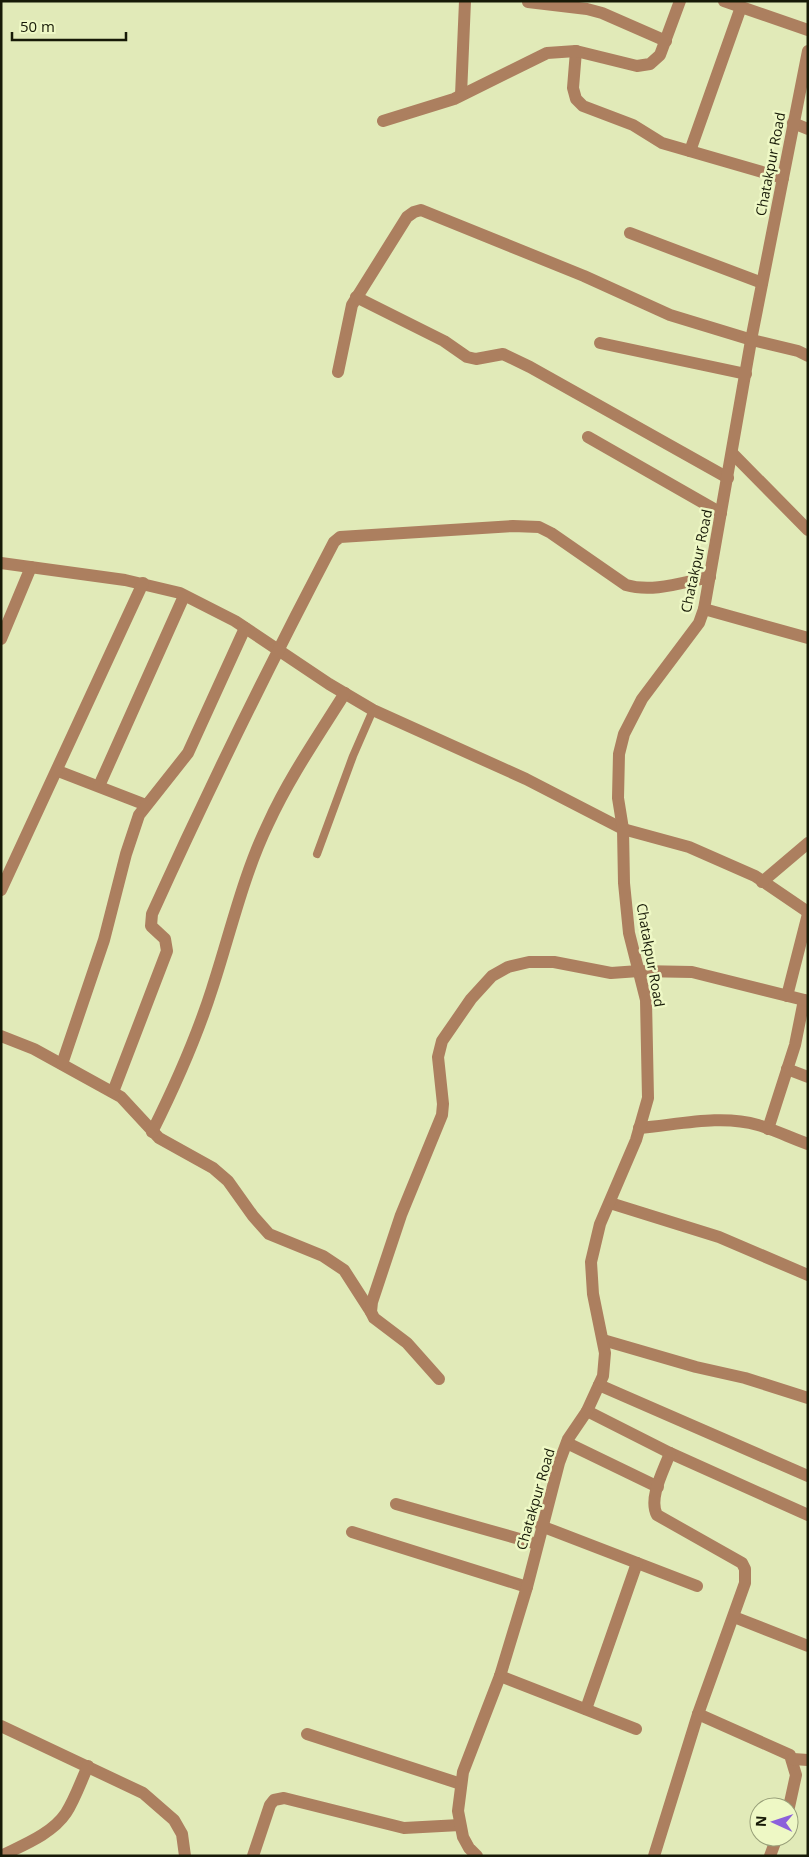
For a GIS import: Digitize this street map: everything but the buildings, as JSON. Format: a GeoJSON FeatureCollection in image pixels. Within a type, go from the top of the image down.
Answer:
{"type":"FeatureCollection","features":[{"type":"Feature","properties":{"kind":"street"},"geometry":{"type":"LineString","coordinates":[[461,95],[465,1]]}},
{"type":"Feature","properties":{"kind":"street"},"geometry":{"type":"LineString","coordinates":[[383,121],[461,95],[548,53],[576,51],[637,66],[650,64],[660,55],[680,1]]}},
{"type":"Feature","properties":{"kind":"street"},"geometry":{"type":"LineString","coordinates":[[724,1],[808,30]]}},
{"type":"Feature","properties":{"kind":"street"},"geometry":{"type":"LineString","coordinates":[[528,2],[587,9],[666,40]]}},
{"type":"Feature","properties":{"kind":"street"},"geometry":{"type":"LineString","coordinates":[[690,151],[740,7]]}},
{"type":"Feature","properties":{"kind":"street"},"geometry":{"type":"LineString","coordinates":[[576,51],[573,88],[576,99],[580,103],[633,125],[662,143],[782,178]]}},
{"type":"Feature","properties":{"kind":"street","name":"Chatakpur Road"},"geometry":{"type":"LineString","coordinates":[[477,1856],[469,1848],[460,1825],[458,1810],[460,1784],[500,1676],[567,1443],[599,1385],[605,1364],[603,1340],[593,1294],[591,1262],[600,1224],[639,1128],[648,1098],[646,1000],[629,933],[624,883],[623,829],[618,798],[617,773],[624,734],[642,699],[699,623],[704,609],[762,283],[808,51]]}},
{"type":"Feature","properties":{"kind":"street"},"geometry":{"type":"LineString","coordinates":[[793,123],[808,129]]}},
{"type":"Feature","properties":{"kind":"street"},"geometry":{"type":"LineString","coordinates":[[338,372],[346,324],[356,297],[407,217],[421,210],[584,276],[670,315],[752,340],[798,351],[808,356]]}},
{"type":"Feature","properties":{"kind":"street"},"geometry":{"type":"LineString","coordinates":[[630,233],[762,283]]}},
{"type":"Feature","properties":{"kind":"street"},"geometry":{"type":"LineString","coordinates":[[356,297],[444,342],[467,357],[476,359],[503,354],[530,367],[728,478]]}},
{"type":"Feature","properties":{"kind":"street"},"geometry":{"type":"LineString","coordinates":[[600,343],[746,374]]}},
{"type":"Feature","properties":{"kind":"street"},"geometry":{"type":"LineString","coordinates":[[588,438],[721,514]]}},
{"type":"Feature","properties":{"kind":"street"},"geometry":{"type":"LineString","coordinates":[[732,453],[808,530]]}},
{"type":"Feature","properties":{"kind":"street"},"geometry":{"type":"LineString","coordinates":[[112,1092],[167,951],[165,939],[151,926],[152,914],[213,781],[278,649],[334,542],[340,536],[513,526],[539,527],[552,533],[626,585],[639,589],[710,577]]}},
{"type":"Feature","properties":{"kind":"street"},"geometry":{"type":"LineString","coordinates":[[1,563],[144,583],[184,596],[245,628],[373,710],[526,779],[623,829],[689,847],[762,882],[808,913],[787,996]]}},
{"type":"Feature","properties":{"kind":"street"},"geometry":{"type":"LineString","coordinates":[[1,639],[31,567]]}},
{"type":"Feature","properties":{"kind":"street"},"geometry":{"type":"LineString","coordinates":[[1,890],[144,583]]}},
{"type":"Feature","properties":{"kind":"street"},"geometry":{"type":"LineString","coordinates":[[99,786],[184,596]]}},
{"type":"Feature","properties":{"kind":"street"},"geometry":{"type":"LineString","coordinates":[[704,609],[808,638]]}},
{"type":"Feature","properties":{"kind":"street"},"geometry":{"type":"LineString","coordinates":[[62,1064],[104,940],[126,854],[140,815],[146,804],[188,753],[245,628]]}},
{"type":"Feature","properties":{"kind":"street"},"geometry":{"type":"LineString","coordinates":[[152,1132],[177,1082],[267,825],[287,787],[345,693]]}},
{"type":"Feature","properties":{"kind":"street"},"geometry":{"type":"LineString","coordinates":[[58,771],[146,804]]}},
{"type":"Feature","properties":{"kind":"street"},"geometry":{"type":"LineString","coordinates":[[762,882],[808,842]]}},
{"type":"Feature","properties":{"kind":"street"},"geometry":{"type":"LineString","coordinates":[[372,1312],[372,1302],[401,1215],[442,1115],[443,1104],[438,1057],[442,1041],[471,999],[492,976],[508,967],[529,962],[554,962],[611,974],[638,971],[692,972],[806,1000],[768,1129]]}},
{"type":"Feature","properties":{"kind":"street"},"geometry":{"type":"LineString","coordinates":[[1,1036],[62,1064],[112,1092],[130,1105],[152,1132],[214,1168],[228,1181],[257,1222],[269,1234],[323,1256],[344,1270],[379,1323],[407,1343],[439,1379]]}},
{"type":"Feature","properties":{"kind":"street"},"geometry":{"type":"LineString","coordinates":[[787,1069],[808,1077]]}},
{"type":"Feature","properties":{"kind":"street"},"geometry":{"type":"LineString","coordinates":[[639,1128],[718,1120],[739,1121],[768,1129],[808,1144]]}},
{"type":"Feature","properties":{"kind":"street"},"geometry":{"type":"LineString","coordinates":[[610,1202],[719,1237],[808,1275]]}},
{"type":"Feature","properties":{"kind":"street"},"geometry":{"type":"LineString","coordinates":[[603,1340],[696,1367],[746,1378],[808,1398]]}},
{"type":"Feature","properties":{"kind":"street"},"geometry":{"type":"LineString","coordinates":[[599,1385],[808,1476]]}},
{"type":"Feature","properties":{"kind":"street"},"geometry":{"type":"LineString","coordinates":[[586,1411],[670,1453],[808,1515]]}},
{"type":"Feature","properties":{"kind":"street"},"geometry":{"type":"LineString","coordinates":[[567,1443],[658,1487]]}},
{"type":"Feature","properties":{"kind":"street"},"geometry":{"type":"LineString","coordinates":[[654,1856],[698,1714],[745,1583],[745,1569],[742,1563],[657,1515],[654,1509],[654,1499],[670,1453]]}},
{"type":"Feature","properties":{"kind":"street"},"geometry":{"type":"LineString","coordinates":[[396,1504],[537,1544]]}},
{"type":"Feature","properties":{"kind":"street"},"geometry":{"type":"LineString","coordinates":[[542,1526],[697,1586]]}},
{"type":"Feature","properties":{"kind":"street"},"geometry":{"type":"LineString","coordinates":[[352,1532],[527,1587]]}},
{"type":"Feature","properties":{"kind":"street"},"geometry":{"type":"LineString","coordinates":[[586,1709],[637,1562]]}},
{"type":"Feature","properties":{"kind":"street"},"geometry":{"type":"LineString","coordinates":[[734,1618],[808,1646]]}},
{"type":"Feature","properties":{"kind":"street"},"geometry":{"type":"LineString","coordinates":[[500,1676],[636,1729]]}},
{"type":"Feature","properties":{"kind":"street"},"geometry":{"type":"LineString","coordinates":[[698,1714],[786,1751],[793,1759],[796,1775],[791,1797]]}},
{"type":"Feature","properties":{"kind":"street"},"geometry":{"type":"LineString","coordinates":[[1,1726],[143,1793],[174,1820],[182,1834],[184,1856]]}},
{"type":"Feature","properties":{"kind":"street"},"geometry":{"type":"LineString","coordinates":[[306,1734],[460,1784]]}},
{"type":"Feature","properties":{"kind":"street"},"geometry":{"type":"LineString","coordinates":[[793,1759],[808,1760]]}},
{"type":"Feature","properties":{"kind":"street"},"geometry":{"type":"LineString","coordinates":[[1,1856],[43,1833],[66,1813],[88,1766]]}},
{"type":"Feature","properties":{"kind":"street"},"geometry":{"type":"LineString","coordinates":[[253,1856],[270,1805],[274,1800],[284,1798],[404,1828],[460,1825]]}},
{"type":"Feature","properties":{"kind":"lane"},"geometry":{"type":"LineString","coordinates":[[317,854],[373,710]]}}]}
